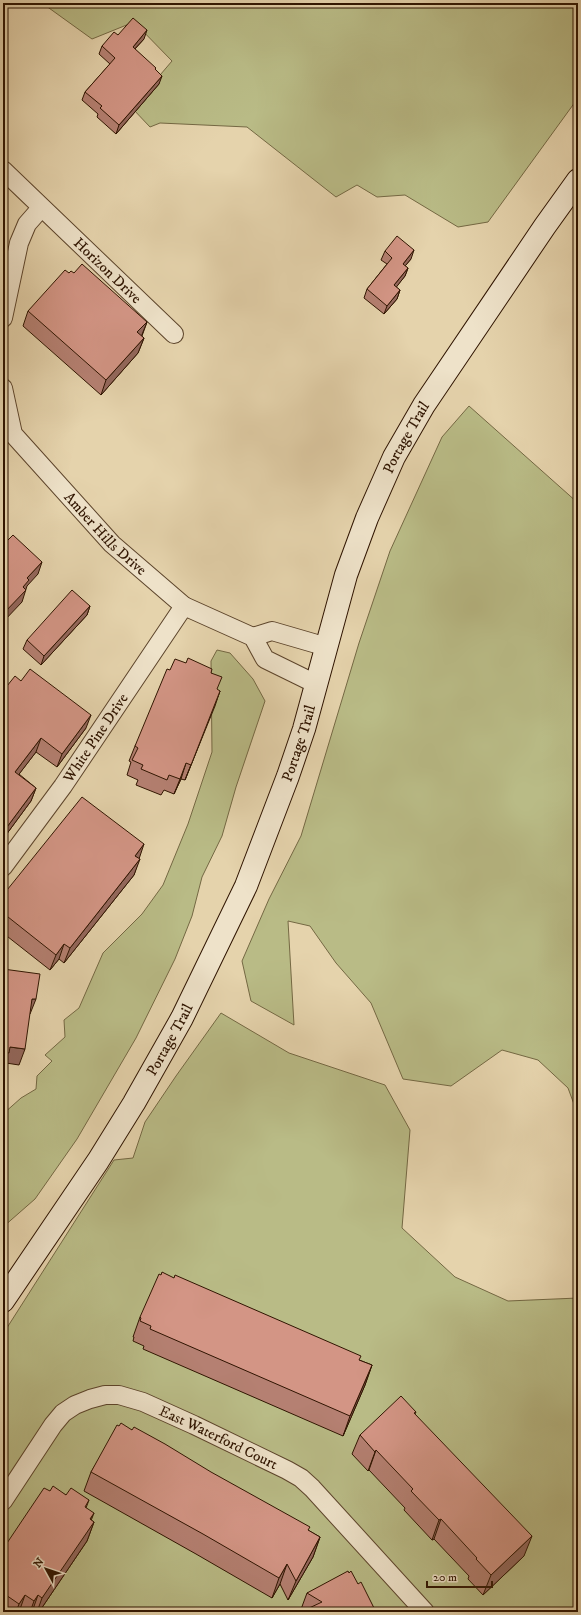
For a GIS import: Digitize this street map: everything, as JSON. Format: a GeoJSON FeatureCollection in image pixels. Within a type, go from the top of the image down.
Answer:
{"type":"FeatureCollection","features":[{"type":"Feature","properties":{"kind":"main road","name":"Portage Trail"},"geometry":{"type":"LineString","coordinates":[[3,1302],[98,1161],[134,1102],[182,1018],[246,886],[288,776],[304,729],[346,575],[367,518],[394,457],[424,405],[545,226],[578,180]]}},
{"type":"Feature","properties":{"kind":"street","name":"Horizon Drive"},"geometry":{"type":"LineString","coordinates":[[3,170],[174,334]]}},
{"type":"Feature","properties":{"kind":"street"},"geometry":{"type":"LineString","coordinates":[[3,318],[20,243],[27,224],[41,208]]}},
{"type":"Feature","properties":{"kind":"street","name":"Amber Hills Drive"},"geometry":{"type":"LineString","coordinates":[[3,388],[8,440],[112,544],[184,606],[253,637]]}},
{"type":"Feature","properties":{"kind":"street","name":"White Pine Drive"},"geometry":{"type":"LineString","coordinates":[[3,867],[63,786],[184,606]]}},
{"type":"Feature","properties":{"kind":"street"},"geometry":{"type":"LineString","coordinates":[[316,684],[265,659],[253,637],[272,631],[327,647]]}},
{"type":"Feature","properties":{"kind":"street","name":"East Waterford Court"},"geometry":{"type":"LineString","coordinates":[[3,1501],[53,1425],[63,1413],[90,1398],[105,1395],[119,1395],[131,1398],[194,1425],[301,1478],[312,1488],[425,1612]]}},
{"type":"Feature","properties":{"kind":"green space"},"geometry":{"type":"Polygon","coordinates":[[[42,3],[578,3],[578,98],[488,222],[458,227],[405,195],[377,197],[357,185],[336,197],[247,127],[160,123],[150,127],[132,108],[172,61],[134,22],[92,39],[42,3]]]}},
{"type":"Feature","properties":{"kind":"green space"},"geometry":{"type":"Polygon","coordinates":[[[469,406],[578,503],[578,1115],[568,1088],[538,1060],[502,1050],[451,1086],[403,1079],[371,1003],[336,963],[310,926],[288,921],[294,1025],[251,1001],[242,961],[269,899],[301,836],[359,643],[390,551],[442,437],[469,406]]]}},
{"type":"Feature","properties":{"kind":"green space"},"geometry":{"type":"Polygon","coordinates":[[[217,650],[230,653],[253,679],[265,701],[236,787],[222,836],[202,877],[192,916],[175,959],[136,1038],[77,1139],[35,1199],[3,1227],[3,1114],[21,1098],[36,1089],[37,1076],[52,1061],[45,1055],[65,1037],[64,1020],[79,1008],[103,953],[142,914],[163,885],[188,824],[212,752],[211,661],[217,650]]]}},
{"type":"Feature","properties":{"kind":"green space"},"geometry":{"type":"Polygon","coordinates":[[[221,1013],[289,1053],[385,1085],[410,1130],[402,1228],[455,1277],[508,1301],[578,1298],[578,1612],[3,1612],[3,1334],[114,1160],[133,1158],[145,1122],[221,1013]]]}},
{"type":"Feature","properties":{"kind":"building"},"geometry":{"type":"Polygon","coordinates":[[[133,18],[147,30],[133,47],[156,68],[155,69],[162,76],[119,125],[100,108],[102,106],[85,92],[115,58],[102,46],[114,32],[118,35],[133,18]]]}},
{"type":"Feature","properties":{"kind":"building"},"geometry":{"type":"Polygon","coordinates":[[[397,236],[414,250],[403,264],[408,268],[394,285],[400,290],[387,306],[367,289],[392,258],[385,251],[397,236]]]}},
{"type":"Feature","properties":{"kind":"building"},"geometry":{"type":"Polygon","coordinates":[[[82,264],[147,322],[137,332],[144,338],[106,380],[28,311],[65,270],[69,273],[71,271],[74,273],[82,264]]]}},
{"type":"Feature","properties":{"kind":"building"},"geometry":{"type":"Polygon","coordinates":[[[13,535],[42,562],[27,578],[29,580],[23,587],[26,590],[3,614],[3,545],[13,535]]]}},
{"type":"Feature","properties":{"kind":"building"},"geometry":{"type":"Polygon","coordinates":[[[72,590],[90,606],[44,656],[27,640],[72,590]]]}},
{"type":"Feature","properties":{"kind":"building"},"geometry":{"type":"Polygon","coordinates":[[[188,658],[212,669],[211,673],[222,677],[217,689],[220,691],[191,765],[186,763],[180,779],[169,775],[167,780],[141,769],[143,765],[132,760],[138,748],[135,746],[167,669],[170,670],[175,659],[186,663],[188,658]]]}},
{"type":"Feature","properties":{"kind":"building"},"geometry":{"type":"Polygon","coordinates":[[[30,669],[91,715],[62,754],[41,738],[15,772],[36,788],[7,827],[3,824],[3,691],[15,676],[21,681],[30,669]]]}},
{"type":"Feature","properties":{"kind":"building"},"geometry":{"type":"Polygon","coordinates":[[[82,797],[144,844],[135,856],[140,859],[70,948],[64,944],[56,955],[3,913],[3,895],[82,797]]]}},
{"type":"Feature","properties":{"kind":"building"},"geometry":{"type":"Polygon","coordinates":[[[3,969],[40,974],[36,999],[32,999],[25,1049],[10,1047],[9,1053],[3,1052],[3,969]]]}},
{"type":"Feature","properties":{"kind":"building"},"geometry":{"type":"Polygon","coordinates":[[[162,1272],[174,1278],[175,1275],[361,1356],[359,1360],[372,1365],[350,1416],[150,1329],[151,1326],[140,1321],[140,1317],[159,1274],[161,1275],[162,1272]]]}},
{"type":"Feature","properties":{"kind":"building"},"geometry":{"type":"Polygon","coordinates":[[[401,1396],[416,1412],[414,1413],[532,1536],[491,1575],[441,1519],[439,1520],[411,1491],[413,1489],[376,1450],[375,1452],[360,1435],[401,1396]]]}},
{"type":"Feature","properties":{"kind":"building"},"geometry":{"type":"Polygon","coordinates":[[[121,1423],[132,1430],[134,1427],[165,1444],[211,1472],[310,1527],[308,1530],[320,1537],[296,1581],[287,1564],[279,1578],[91,1472],[117,1425],[119,1426],[121,1423]]]}},
{"type":"Feature","properties":{"kind":"building"},"geometry":{"type":"Polygon","coordinates":[[[53,1486],[66,1495],[71,1488],[89,1500],[85,1507],[94,1513],[90,1519],[94,1522],[42,1598],[38,1595],[34,1601],[25,1595],[19,1604],[3,1593],[3,1588],[6,1584],[3,1582],[3,1549],[44,1488],[50,1491],[53,1486]]]}},
{"type":"Feature","properties":{"kind":"building"},"geometry":{"type":"Polygon","coordinates":[[[348,1571],[349,1573],[351,1571],[358,1584],[361,1582],[376,1612],[309,1612],[307,1609],[322,1602],[307,1593],[348,1571]]]}}]}
